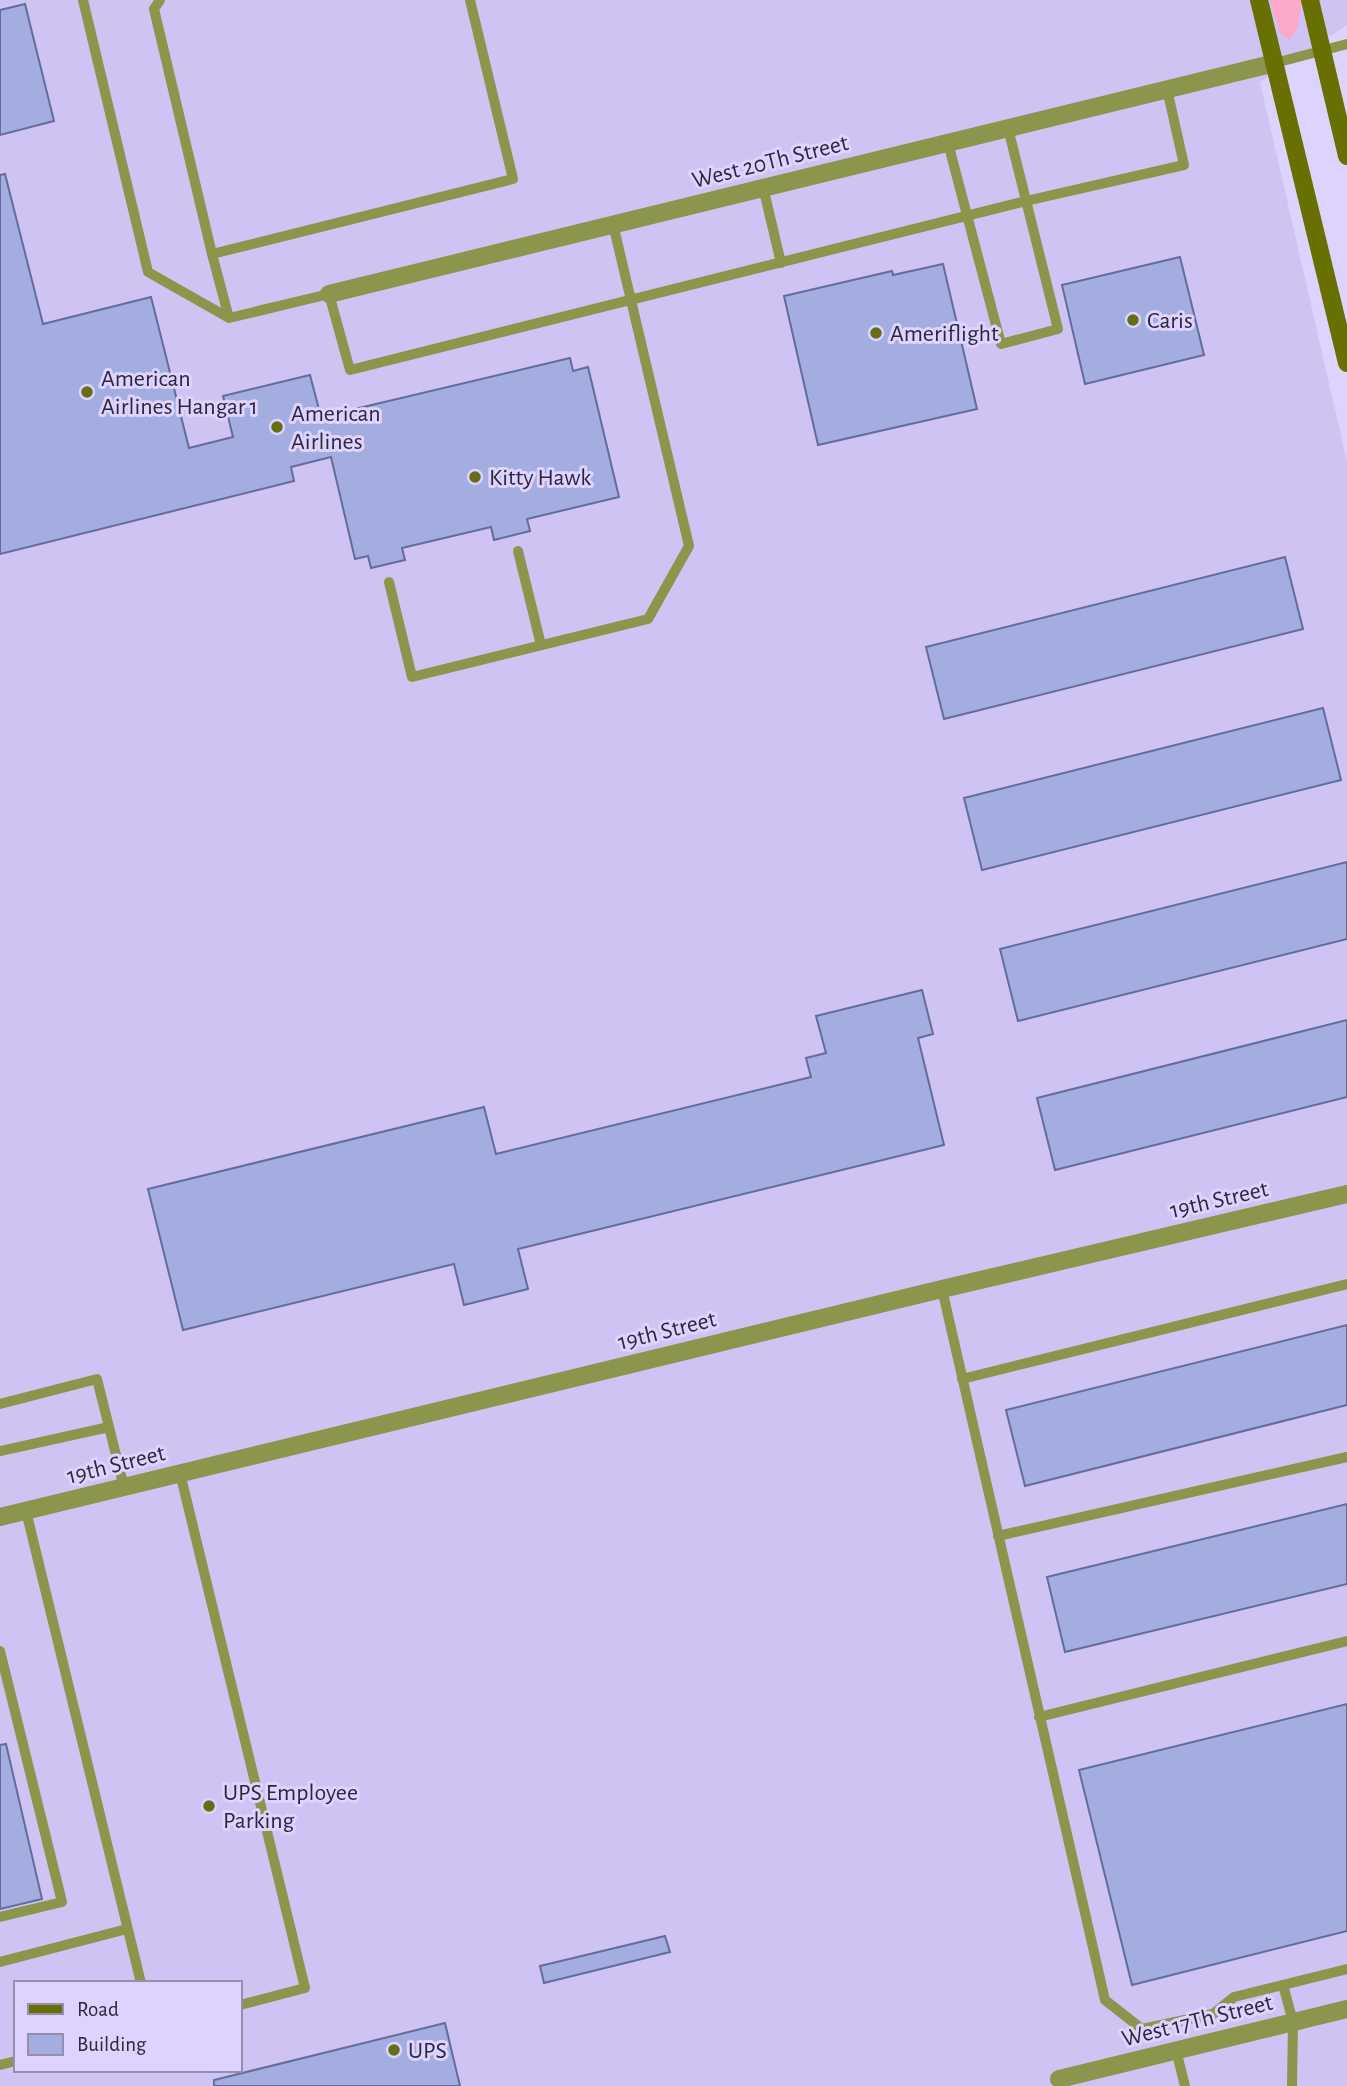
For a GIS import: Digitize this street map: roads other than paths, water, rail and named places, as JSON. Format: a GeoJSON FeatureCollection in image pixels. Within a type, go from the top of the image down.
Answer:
{"type":"FeatureCollection","features":[{"type":"Feature","properties":{"kind":"street"},"geometry":{"type":"LineString","coordinates":[[1259,0],[1347,363]]}},
{"type":"Feature","properties":{"kind":"street"},"geometry":{"type":"LineString","coordinates":[[1310,0],[1347,156]]}},
{"type":"Feature","properties":{"kind":"street","name":"West 20Th Street"},"geometry":{"type":"LineString","coordinates":[[329,294],[1275,63]]}},
{"type":"Feature","properties":{"kind":"street","name":"19th Street"},"geometry":{"type":"LineString","coordinates":[[0,1517],[1347,1194]]}},
{"type":"Feature","properties":{"kind":"street","name":"West 17Th Street"},"geometry":{"type":"LineString","coordinates":[[1059,2080],[1347,2009]]}},
{"type":"Feature","properties":{"kind":"lane"},"geometry":{"type":"LineString","coordinates":[[83,0],[148,272],[229,318]]}},
{"type":"Feature","properties":{"kind":"lane"},"geometry":{"type":"LineString","coordinates":[[160,0],[155,9],[229,318]]}},
{"type":"Feature","properties":{"kind":"lane"},"geometry":{"type":"LineString","coordinates":[[212,254],[513,179],[470,0]]}},
{"type":"Feature","properties":{"kind":"lane","name":"West 20Th Street"},"geometry":{"type":"LineString","coordinates":[[1275,63],[1347,44]]}},
{"type":"Feature","properties":{"kind":"lane"},"geometry":{"type":"LineString","coordinates":[[329,294],[350,370],[1027,201],[1184,165],[1167,89]]}},
{"type":"Feature","properties":{"kind":"lane"},"geometry":{"type":"LineString","coordinates":[[948,143],[1001,344],[1058,329],[1008,128]]}},
{"type":"Feature","properties":{"kind":"lane"},"geometry":{"type":"LineString","coordinates":[[763,187],[780,263]]}},
{"type":"Feature","properties":{"kind":"lane"},"geometry":{"type":"LineString","coordinates":[[389,582],[412,677],[648,619],[689,546],[612,224]]}},
{"type":"Feature","properties":{"kind":"lane","name":"West 20Th Street"},"geometry":{"type":"LineString","coordinates":[[229,318],[329,294]]}},
{"type":"Feature","properties":{"kind":"lane"},"geometry":{"type":"LineString","coordinates":[[518,551],[541,645]]}},
{"type":"Feature","properties":{"kind":"lane"},"geometry":{"type":"LineString","coordinates":[[962,1379],[1347,1284]]}},
{"type":"Feature","properties":{"kind":"lane"},"geometry":{"type":"LineString","coordinates":[[942,1289],[1105,2000],[1142,2029],[1213,2014],[1234,1997],[1347,1969]]}},
{"type":"Feature","properties":{"kind":"lane"},"geometry":{"type":"LineString","coordinates":[[0,1404],[97,1379],[124,1487]]}},
{"type":"Feature","properties":{"kind":"lane"},"geometry":{"type":"LineString","coordinates":[[0,1451],[109,1427]]}},
{"type":"Feature","properties":{"kind":"lane"},"geometry":{"type":"LineString","coordinates":[[998,1536],[1347,1457]]}},
{"type":"Feature","properties":{"kind":"lane"},"geometry":{"type":"LineString","coordinates":[[180,1473],[305,1988],[242,2004]]}},
{"type":"Feature","properties":{"kind":"lane"},"geometry":{"type":"LineString","coordinates":[[26,1511],[140,1981]]}},
{"type":"Feature","properties":{"kind":"lane"},"geometry":{"type":"LineString","coordinates":[[1039,1717],[1347,1642]]}},
{"type":"Feature","properties":{"kind":"lane"},"geometry":{"type":"LineString","coordinates":[[0,1651],[62,1902],[0,1917]]}},
{"type":"Feature","properties":{"kind":"lane"},"geometry":{"type":"LineString","coordinates":[[0,1962],[127,1929]]}},
{"type":"Feature","properties":{"kind":"lane"},"geometry":{"type":"LineString","coordinates":[[1283,1984],[1293,2022],[1292,2086]]}},
{"type":"Feature","properties":{"kind":"lane"},"geometry":{"type":"LineString","coordinates":[[1175,2050],[1185,2086]]}},
{"type":"Feature","properties":{"kind":"place","name":"Caris"},"geometry":{"type":"Point","coordinates":[1133,320]}},
{"type":"Feature","properties":{"kind":"place","name":"Ameriflight"},"geometry":{"type":"Point","coordinates":[876,333]}},
{"type":"Feature","properties":{"kind":"place","name":"American Airlines Hangar 1"},"geometry":{"type":"Point","coordinates":[87,392]}},
{"type":"Feature","properties":{"kind":"place","name":"American Airlines"},"geometry":{"type":"Point","coordinates":[277,427]}},
{"type":"Feature","properties":{"kind":"place","name":"Kitty Hawk"},"geometry":{"type":"Point","coordinates":[475,477]}},
{"type":"Feature","properties":{"kind":"place","name":"UPS Employee Parking"},"geometry":{"type":"Point","coordinates":[209,1806]}},
{"type":"Feature","properties":{"kind":"place","name":"UPS"},"geometry":{"type":"Point","coordinates":[394,2050]}}]}
